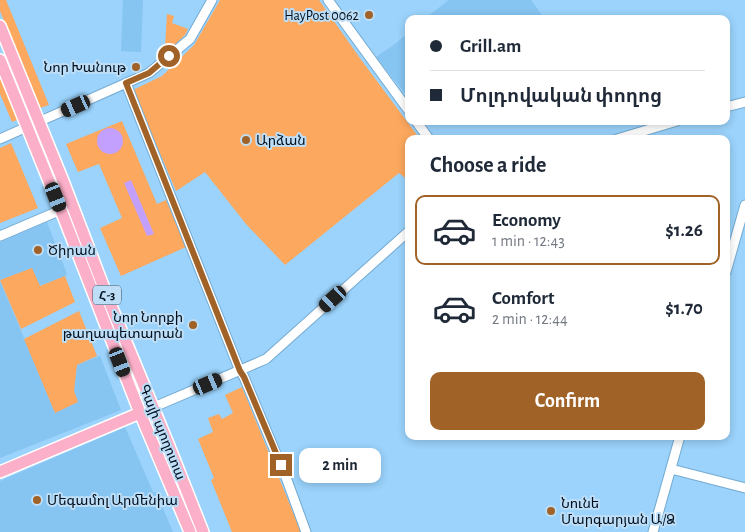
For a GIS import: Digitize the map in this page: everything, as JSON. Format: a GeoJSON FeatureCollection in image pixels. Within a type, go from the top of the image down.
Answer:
{"type":"FeatureCollection","features":[{"type":"Feature","properties":{"kind":"main road","name":"Գայի պողոտա"},"geometry":{"type":"LineString","coordinates":[[0,26],[203,532]]}},
{"type":"Feature","properties":{"kind":"main road","name":"Գայի պողոտա"},"geometry":{"type":"LineString","coordinates":[[0,60],[140,413],[190,532]]}},
{"type":"Feature","properties":{"kind":"main road"},"geometry":{"type":"LineString","coordinates":[[0,472],[140,413]]}},
{"type":"Feature","properties":{"kind":"street"},"geometry":{"type":"LineString","coordinates":[[0,139],[149,73],[190,39],[212,0]]}},
{"type":"Feature","properties":{"kind":"street"},"geometry":{"type":"LineString","coordinates":[[328,0],[405,106]]}},
{"type":"Feature","properties":{"kind":"street"},"geometry":{"type":"LineString","coordinates":[[126,83],[240,371],[246,381],[287,480],[306,532]]}},
{"type":"Feature","properties":{"kind":"street"},"geometry":{"type":"LineString","coordinates":[[730,107],[745,102]]}},
{"type":"Feature","properties":{"kind":"street"},"geometry":{"type":"LineString","coordinates":[[630,135],[664,125]]}},
{"type":"Feature","properties":{"kind":"street"},"geometry":{"type":"LineString","coordinates":[[730,258],[745,205]]}},
{"type":"Feature","properties":{"kind":"street"},"geometry":{"type":"LineString","coordinates":[[0,236],[61,210]]}},
{"type":"Feature","properties":{"kind":"street"},"geometry":{"type":"LineString","coordinates":[[140,413],[266,359],[405,235]]}},
{"type":"Feature","properties":{"kind":"street"},"geometry":{"type":"LineString","coordinates":[[653,532],[679,440]]}},
{"type":"Feature","properties":{"kind":"street"},"geometry":{"type":"LineString","coordinates":[[671,470],[745,488]]}},
{"type":"Feature","properties":{"kind":"shaded area"},"geometry":{"type":"Polygon","coordinates":[[[0,0],[6,0],[49,105],[40,108],[0,11],[0,0]]]}},
{"type":"Feature","properties":{"kind":"shaded area"},"geometry":{"type":"Polygon","coordinates":[[[123,0],[143,0],[141,52],[121,51],[123,0]]]}},
{"type":"Feature","properties":{"kind":"shaded area"},"geometry":{"type":"Polygon","coordinates":[[[220,0],[319,0],[405,119],[405,125],[410,125],[417,135],[405,135],[405,178],[399,173],[285,265],[246,224],[205,172],[176,191],[133,90],[162,76],[194,45],[220,0]]]}},
{"type":"Feature","properties":{"kind":"shaded area"},"geometry":{"type":"Polygon","coordinates":[[[449,0],[531,0],[542,15],[429,15],[449,0]]]}},
{"type":"Feature","properties":{"kind":"shaded area"},"geometry":{"type":"Polygon","coordinates":[[[167,14],[174,16],[172,23],[188,29],[185,35],[168,51],[165,47],[167,14]]]}},
{"type":"Feature","properties":{"kind":"shaded area"},"geometry":{"type":"Polygon","coordinates":[[[405,35],[405,93],[376,57],[405,35]]]}},
{"type":"Feature","properties":{"kind":"shaded area"},"geometry":{"type":"Polygon","coordinates":[[[0,72],[19,119],[12,122],[0,94],[0,72]]]}},
{"type":"Feature","properties":{"kind":"shaded area"},"geometry":{"type":"Polygon","coordinates":[[[122,121],[157,204],[166,200],[186,247],[121,276],[100,228],[122,218],[99,164],[78,172],[66,144],[122,121]]]}},
{"type":"Feature","properties":{"kind":"shaded area"},"geometry":{"type":"Polygon","coordinates":[[[110,128],[119,132],[123,141],[119,150],[110,154],[101,150],[97,141],[101,132],[110,128]]]}},
{"type":"Feature","properties":{"kind":"shaded area"},"geometry":{"type":"Polygon","coordinates":[[[11,143],[38,208],[0,223],[0,148],[11,143]]]}},
{"type":"Feature","properties":{"kind":"shaded area"},"geometry":{"type":"Polygon","coordinates":[[[131,180],[154,234],[147,236],[124,183],[131,180]]]}},
{"type":"Feature","properties":{"kind":"shaded area"},"geometry":{"type":"Polygon","coordinates":[[[47,222],[67,274],[39,286],[32,268],[0,280],[0,242],[47,222]]]}},
{"type":"Feature","properties":{"kind":"shaded area"},"geometry":{"type":"Polygon","coordinates":[[[32,268],[40,286],[65,276],[75,302],[21,329],[0,280],[32,268]]]}},
{"type":"Feature","properties":{"kind":"shaded area"},"geometry":{"type":"Polygon","coordinates":[[[0,281],[55,412],[74,391],[77,365],[100,356],[121,410],[0,458],[0,281]]]}},
{"type":"Feature","properties":{"kind":"shaded area"},"geometry":{"type":"Polygon","coordinates":[[[79,311],[97,356],[77,365],[74,391],[78,402],[55,413],[24,339],[79,311]]]}},
{"type":"Feature","properties":{"kind":"shaded area"},"geometry":{"type":"Polygon","coordinates":[[[242,387],[301,532],[232,532],[211,480],[214,478],[198,439],[213,432],[208,418],[219,414],[222,419],[233,413],[225,395],[242,387]]]}},
{"type":"Feature","properties":{"kind":"shaded area"},"geometry":{"type":"Polygon","coordinates":[[[125,427],[153,492],[156,492],[173,532],[0,532],[0,481],[125,427]]]}},
{"type":"Feature","properties":{"kind":"place","name":"HayPost 0062"},"geometry":{"type":"Point","coordinates":[369,15]}},
{"type":"Feature","properties":{"kind":"place","name":"Նոր Խանութ"},"geometry":{"type":"Point","coordinates":[136,67]}},
{"type":"Feature","properties":{"kind":"place","name":"Արձան"},"geometry":{"type":"Point","coordinates":[246,140]}},
{"type":"Feature","properties":{"kind":"place","name":"Ծիրան"},"geometry":{"type":"Point","coordinates":[38,250]}},
{"type":"Feature","properties":{"kind":"place","name":"Նոր Նորքի թաղապետարան"},"geometry":{"type":"Point","coordinates":[193,325]}},
{"type":"Feature","properties":{"kind":"place","name":"Մեգամոլ Արմենիա"},"geometry":{"type":"Point","coordinates":[37,500]}},
{"type":"Feature","properties":{"kind":"place","name":"Նունե Մարգարյան Ա/Ձ"},"geometry":{"type":"Point","coordinates":[551,511]}},
{"type":"Feature","properties":{"kind":"route"},"geometry":{"type":"LineString","coordinates":[[169,56],[149,73],[126,83],[240,371],[281,465]]}}]}
